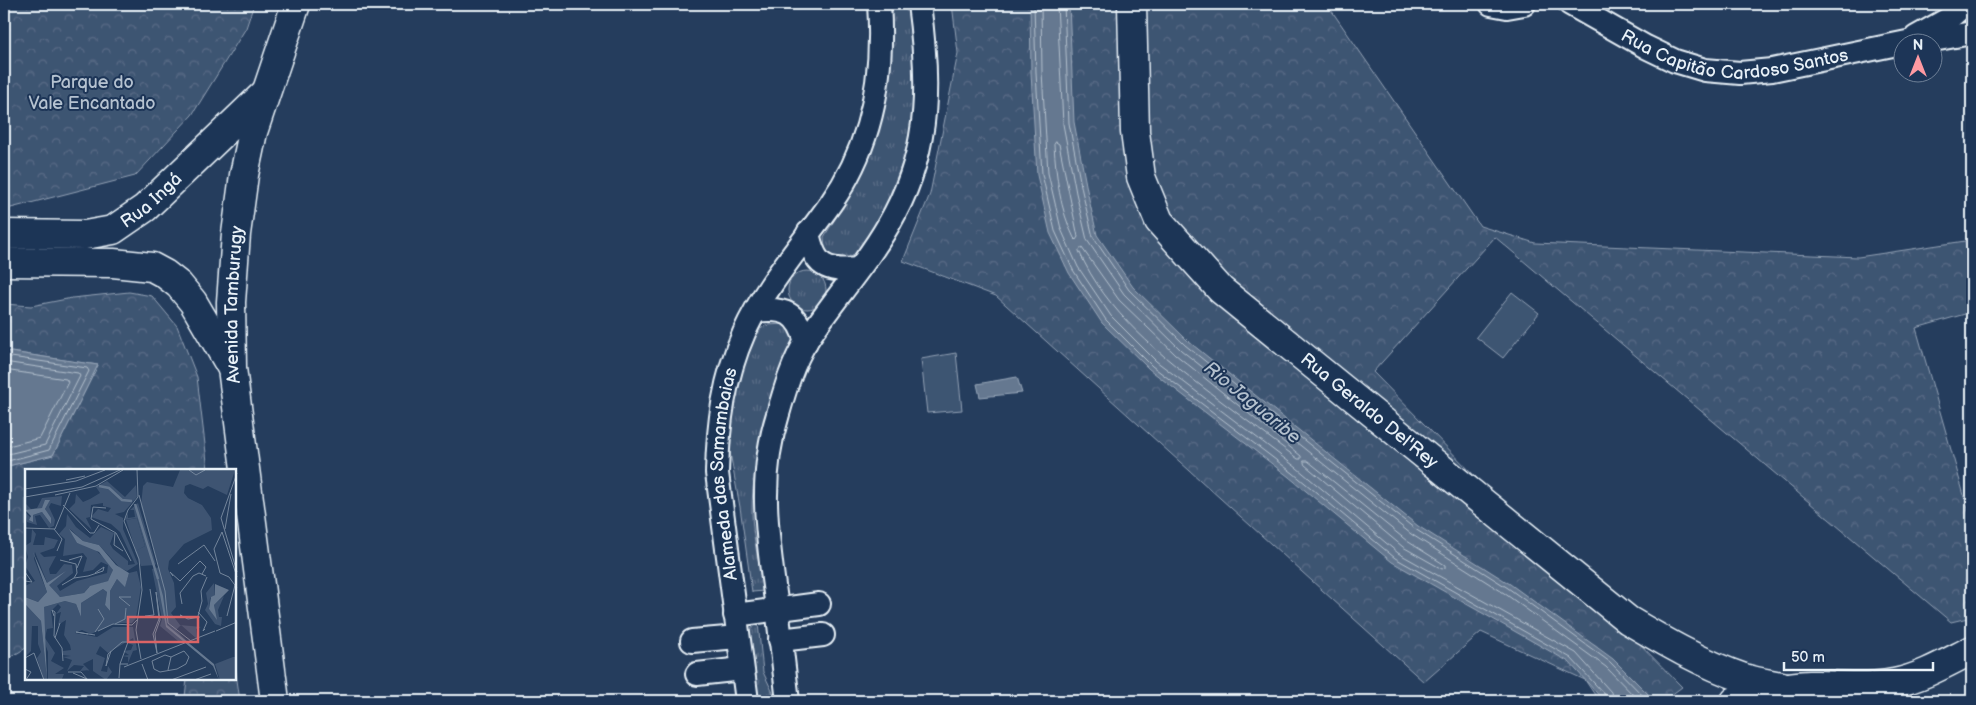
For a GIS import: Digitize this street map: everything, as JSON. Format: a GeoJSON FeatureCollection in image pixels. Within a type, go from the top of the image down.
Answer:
{"type":"FeatureCollection","features":[{"type":"Feature","properties":{"kind":"main road","name":"Avenida Tamburugy"},"geometry":{"type":"LineString","coordinates":[[274,701],[232,368],[231,302],[236,234],[244,175],[253,132],[296,4]]}},
{"type":"Feature","properties":{"kind":"main road","name":"Rua Geraldo Del'Rey"},"geometry":{"type":"LineString","coordinates":[[1132,4],[1135,132],[1141,177],[1159,221],[1221,290],[1628,620],[1670,645],[1709,664],[1744,678],[1786,687]]}},
{"type":"Feature","properties":{"kind":"main road","name":"Rua Ingá"},"geometry":{"type":"LineString","coordinates":[[4,234],[85,235],[113,230],[145,208],[266,92]]}},
{"type":"Feature","properties":{"kind":"main road"},"geometry":{"type":"LineString","coordinates":[[4,262],[113,263],[152,267],[179,285],[193,302],[232,368]]}},
{"type":"Feature","properties":{"kind":"main road"},"geometry":{"type":"LineString","coordinates":[[1735,701],[1786,687],[1812,685],[1868,686],[1896,683],[1920,675],[1972,650]]}},
{"type":"Feature","properties":{"kind":"street","name":"Alameda das Samambaias"},"geometry":{"type":"LineString","coordinates":[[747,701],[717,473],[718,436],[723,396],[733,360],[756,310],[808,233],[832,202],[864,140],[874,104],[879,69],[881,30],[879,4]]}},
{"type":"Feature","properties":{"kind":"street","name":"Alameda das Samambaias"},"geometry":{"type":"LineString","coordinates":[[788,701],[767,535],[764,486],[769,447],[777,415],[791,375],[806,342],[895,213],[910,181],[925,121],[925,50],[919,4]]}},
{"type":"Feature","properties":{"kind":"street"},"geometry":{"type":"LineString","coordinates":[[1491,4],[1506,7],[1524,4]]}},
{"type":"Feature","properties":{"kind":"street","name":"Rua Capitão Cardoso Santos"},"geometry":{"type":"LineString","coordinates":[[1570,4],[1646,47],[1675,61],[1705,70],[1740,73],[1772,70],[1894,45]]}},
{"type":"Feature","properties":{"kind":"street","name":"Rua Capitão Cardoso Santos"},"geometry":{"type":"LineString","coordinates":[[1924,32],[1948,18],[1964,4]]}},
{"type":"Feature","properties":{"kind":"street","name":"Rua Capitão Cardoso Santos"},"geometry":{"type":"LineString","coordinates":[[1944,38],[1972,33]]}},
{"type":"Feature","properties":{"kind":"street"},"geometry":{"type":"LineString","coordinates":[[808,233],[816,258],[822,264],[831,269],[858,269]]}},
{"type":"Feature","properties":{"kind":"street"},"geometry":{"type":"LineString","coordinates":[[756,310],[784,311],[795,318],[802,328],[806,342]]}},
{"type":"Feature","properties":{"kind":"street"},"geometry":{"type":"LineString","coordinates":[[735,615],[819,604]]}},
{"type":"Feature","properties":{"kind":"street"},"geometry":{"type":"LineString","coordinates":[[780,640],[823,635]]}},
{"type":"Feature","properties":{"kind":"street"},"geometry":{"type":"LineString","coordinates":[[692,641],[738,637]]}},
{"type":"Feature","properties":{"kind":"street"},"geometry":{"type":"LineString","coordinates":[[697,674],[742,669]]}},
{"type":"Feature","properties":{"kind":"green space","name":"Parque do Vale Encantado"},"geometry":{"type":"Polygon","coordinates":[[[4,4],[254,4],[246,28],[192,115],[135,176],[4,209],[4,4]]]}},
{"type":"Feature","properties":{"kind":"green space"},"geometry":{"type":"Polygon","coordinates":[[[892,4],[909,4],[918,104],[912,137],[885,208],[860,250],[853,258],[842,260],[830,256],[825,248],[824,237],[851,193],[883,116],[891,48],[892,4]]]}},
{"type":"Feature","properties":{"kind":"green space"},"geometry":{"type":"Polygon","coordinates":[[[952,4],[1327,4],[1480,226],[1535,243],[1858,257],[1972,240],[1972,312],[1916,328],[1972,523],[1972,617],[1951,622],[1495,237],[1373,372],[1682,687],[1663,701],[1599,701],[1585,680],[1481,632],[1424,682],[996,296],[903,261],[930,194],[958,53],[952,4]]]}},
{"type":"Feature","properties":{"kind":"green space"},"geometry":{"type":"Polygon","coordinates":[[[807,271],[820,277],[826,290],[820,303],[807,309],[794,303],[788,290],[794,277],[807,271]]]}},
{"type":"Feature","properties":{"kind":"green space"},"geometry":{"type":"Polygon","coordinates":[[[129,292],[152,296],[177,326],[197,377],[208,469],[25,469],[25,649],[4,661],[4,467],[53,455],[98,365],[4,351],[4,304],[31,306],[72,298],[129,292]]]}},
{"type":"Feature","properties":{"kind":"green space"},"geometry":{"type":"Polygon","coordinates":[[[1512,292],[1539,313],[1503,358],[1476,337],[1512,292]]]}},
{"type":"Feature","properties":{"kind":"green space"},"geometry":{"type":"Polygon","coordinates":[[[784,324],[791,333],[793,343],[771,404],[759,446],[753,490],[753,531],[764,591],[752,592],[729,447],[732,401],[742,366],[756,331],[768,325],[784,324]]]}},
{"type":"Feature","properties":{"kind":"green space"},"geometry":{"type":"Polygon","coordinates":[[[956,353],[962,410],[927,413],[921,359],[956,353]]]}},
{"type":"Feature","properties":{"kind":"green space"},"geometry":{"type":"Polygon","coordinates":[[[758,623],[763,672],[775,701],[759,701],[749,631],[758,623]]]}},
{"type":"Feature","properties":{"kind":"green space"},"geometry":{"type":"Polygon","coordinates":[[[236,673],[240,701],[169,701],[185,697],[187,680],[236,680],[236,673]]]}},
{"type":"Feature","properties":{"kind":"water","name":"Rio Jaguaribe"},"geometry":{"type":"Polygon","coordinates":[[[1030,4],[1069,4],[1074,122],[1097,235],[1133,287],[1188,341],[1418,526],[1510,584],[1613,659],[1655,701],[1604,701],[1569,662],[1392,562],[1289,477],[1149,369],[1102,323],[1069,273],[1050,233],[1037,175],[1031,73],[1030,4]]]}},
{"type":"Feature","properties":{"kind":"water"},"geometry":{"type":"Polygon","coordinates":[[[4,351],[98,365],[53,455],[4,467],[4,351]]]}},
{"type":"Feature","properties":{"kind":"water"},"geometry":{"type":"Polygon","coordinates":[[[1017,377],[1022,393],[980,397],[977,384],[1017,377]]]}}]}
